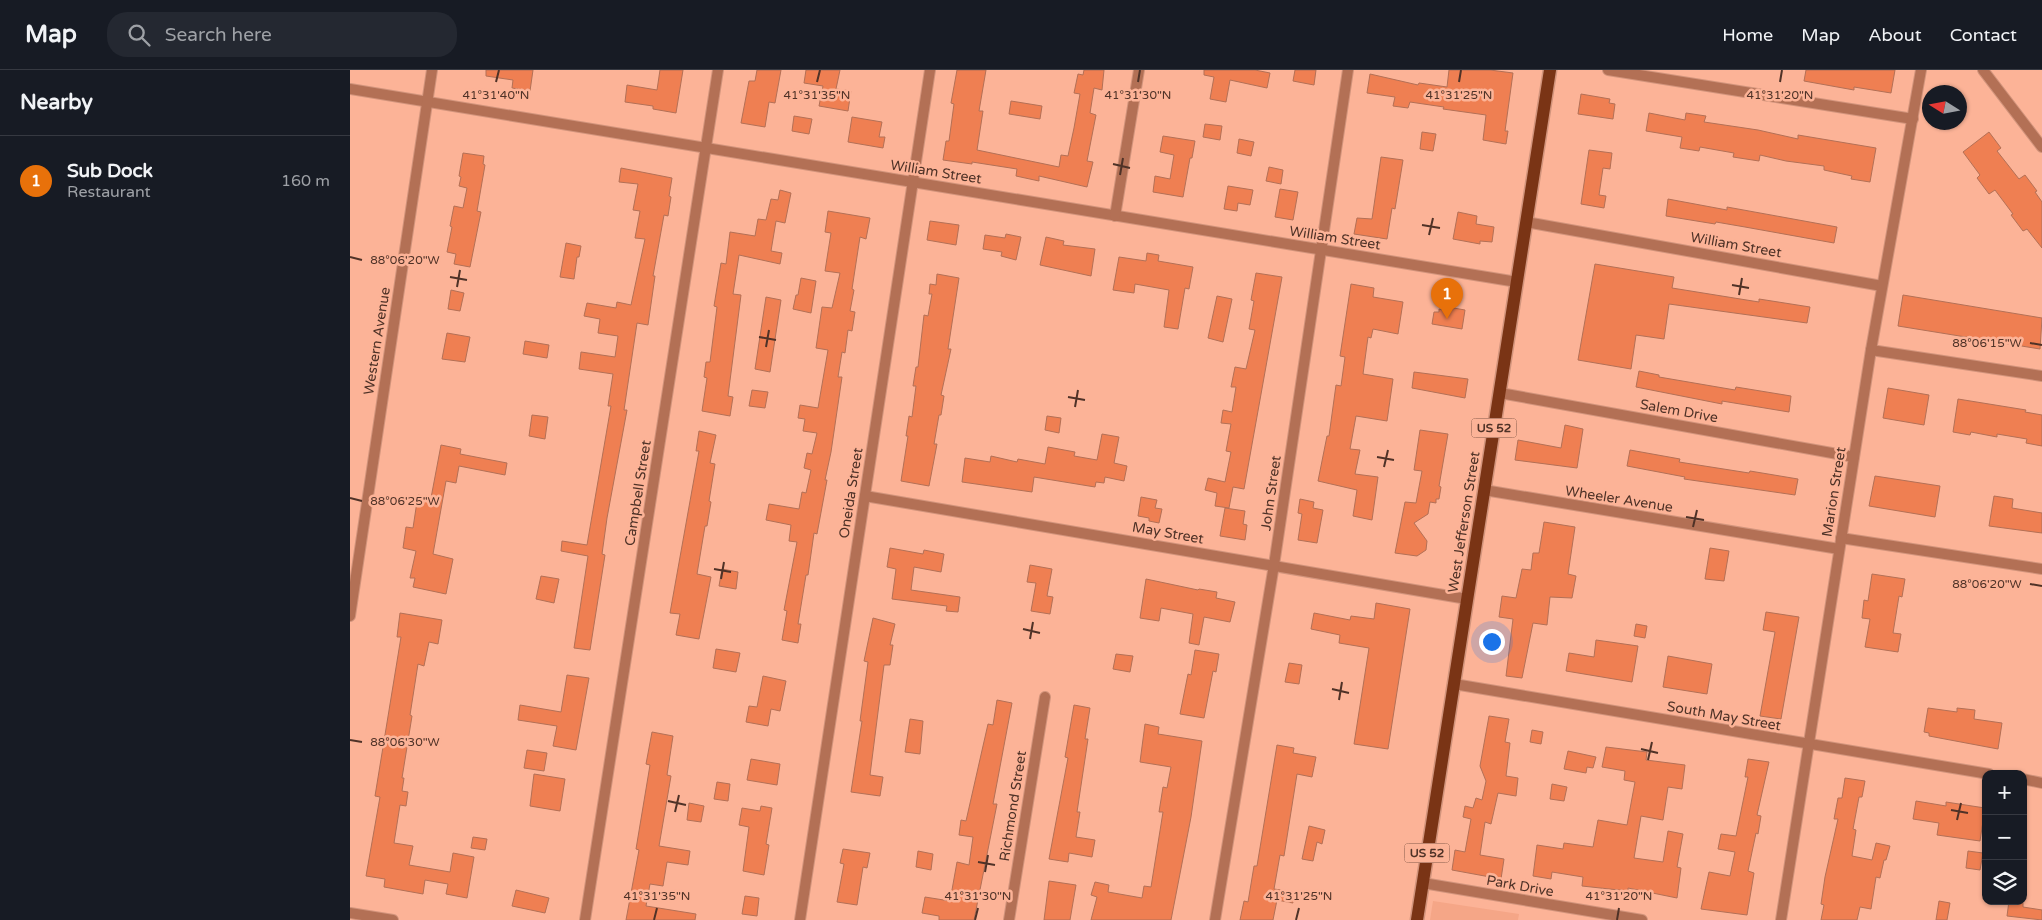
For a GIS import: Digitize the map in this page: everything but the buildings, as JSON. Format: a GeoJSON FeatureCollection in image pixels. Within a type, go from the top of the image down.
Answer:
{"type":"FeatureCollection","features":[{"type":"Feature","properties":{"kind":"main road","name":"West Jefferson Street"},"geometry":{"type":"LineString","coordinates":[[1417,920],[1550,70]]}},
{"type":"Feature","properties":{"kind":"street","name":"Western Avenue"},"geometry":{"type":"LineString","coordinates":[[350,616],[432,70]]}},
{"type":"Feature","properties":{"kind":"street","name":"Campbell Street"},"geometry":{"type":"LineString","coordinates":[[584,920],[718,70]]}},
{"type":"Feature","properties":{"kind":"street","name":"Oneida Street"},"geometry":{"type":"LineString","coordinates":[[800,920],[930,70]]}},
{"type":"Feature","properties":{"kind":"street"},"geometry":{"type":"LineString","coordinates":[[1115,216],[1139,70]]}},
{"type":"Feature","properties":{"kind":"street","name":"John Street"},"geometry":{"type":"LineString","coordinates":[[1215,920],[1274,564],[1348,70]]}},
{"type":"Feature","properties":{"kind":"street"},"geometry":{"type":"LineString","coordinates":[[1608,70],[1913,119]]}},
{"type":"Feature","properties":{"kind":"street","name":"Marion Street"},"geometry":{"type":"LineString","coordinates":[[1781,920],[1871,350],[1921,70]]}},
{"type":"Feature","properties":{"kind":"street"},"geometry":{"type":"LineString","coordinates":[[1983,70],[2042,147]]}},
{"type":"Feature","properties":{"kind":"street","name":"William Street"},"geometry":{"type":"LineString","coordinates":[[350,89],[1517,282]]}},
{"type":"Feature","properties":{"kind":"street","name":"William Street"},"geometry":{"type":"LineString","coordinates":[[1526,222],[1882,286]]}},
{"type":"Feature","properties":{"kind":"street"},"geometry":{"type":"LineString","coordinates":[[1871,350],[2042,376]]}},
{"type":"Feature","properties":{"kind":"street","name":"Salem Drive"},"geometry":{"type":"LineString","coordinates":[[1500,393],[1854,457]]}},
{"type":"Feature","properties":{"kind":"street","name":"Wheeler Avenue"},"geometry":{"type":"LineString","coordinates":[[1484,490],[1840,543],[2042,569]]}},
{"type":"Feature","properties":{"kind":"street","name":"May Street"},"geometry":{"type":"LineString","coordinates":[[865,496],[1274,564],[1467,599]]}},
{"type":"Feature","properties":{"kind":"street","name":"South May Street"},"geometry":{"type":"LineString","coordinates":[[1454,684],[1982,773]]}},
{"type":"Feature","properties":{"kind":"street","name":"Richmond Street"},"geometry":{"type":"LineString","coordinates":[[1009,920],[1045,697]]}},
{"type":"Feature","properties":{"kind":"street"},"geometry":{"type":"LineString","coordinates":[[2027,781],[2042,783]]}},
{"type":"Feature","properties":{"kind":"street","name":"Park Drive"},"geometry":{"type":"LineString","coordinates":[[1422,883],[1642,920]]}},
{"type":"Feature","properties":{"kind":"street"},"geometry":{"type":"LineString","coordinates":[[350,913],[393,920]]}},
{"type":"Feature","properties":{"kind":"shaded area"},"geometry":{"type":"Polygon","coordinates":[[[1433,901],[1519,914],[1518,920],[1430,920],[1433,901]]]}},
{"type":"Feature","properties":{"kind":"place","name":"Sub Dock"},"geometry":{"type":"Point","coordinates":[1447,319]}}]}
